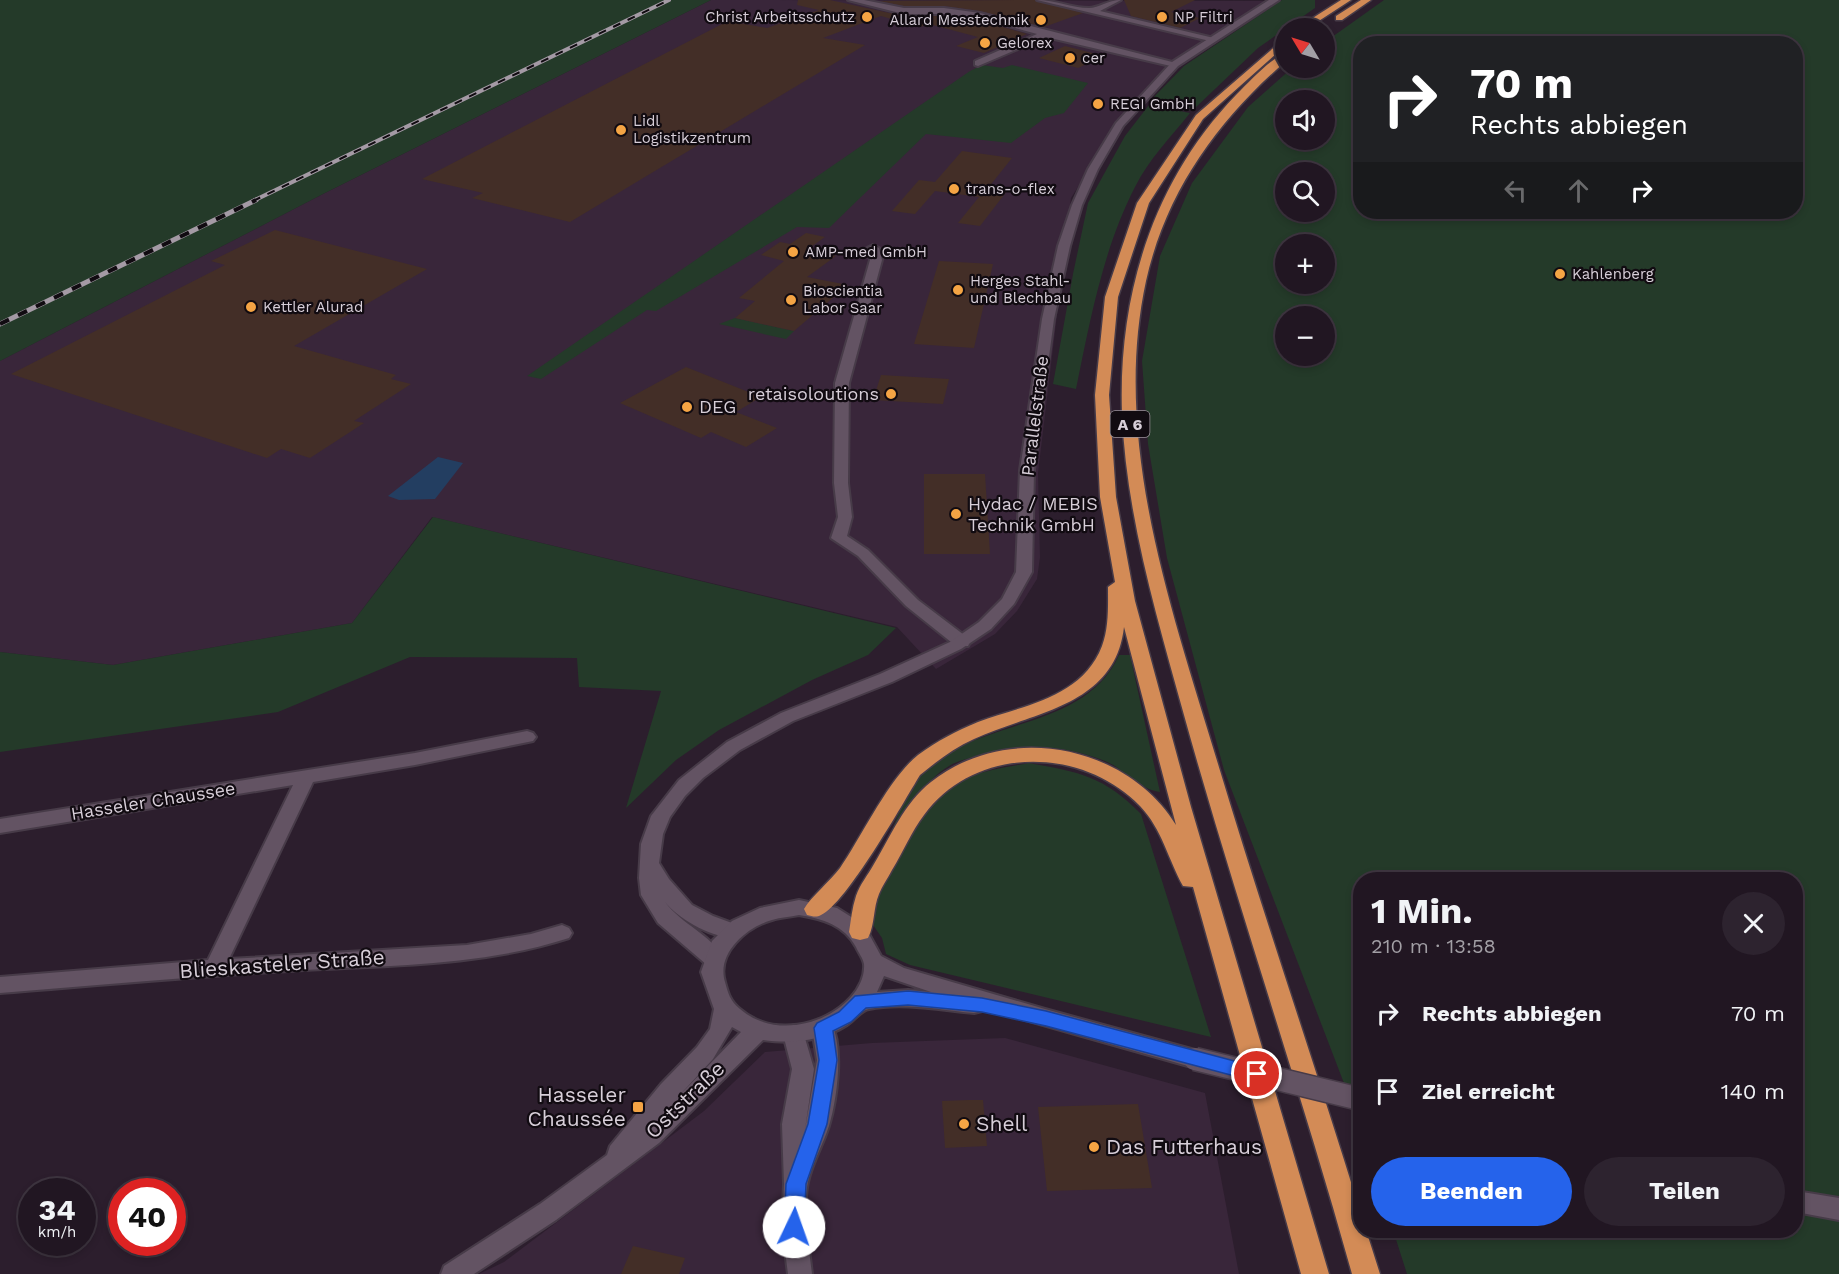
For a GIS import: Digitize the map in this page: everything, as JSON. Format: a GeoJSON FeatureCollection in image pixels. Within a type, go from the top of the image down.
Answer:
{"type":"FeatureCollection","features":[{"type":"Feature","properties":{"kind":"highway"},"geometry":{"type":"LineString","coordinates":[[1318,18],[1347,0]]}},
{"type":"Feature","properties":{"kind":"highway"},"geometry":{"type":"LineString","coordinates":[[1335,20],[1367,0]]}},
{"type":"Feature","properties":{"kind":"highway","name":"A 6"},"geometry":{"type":"LineString","coordinates":[[1275,49],[1234,82],[1185,135],[1163,166],[1134,220],[1121,257],[1108,316],[1102,361],[1101,414],[1117,564],[1162,740],[1315,1274]]}},
{"type":"Feature","properties":{"kind":"highway","name":"A 6"},"geometry":{"type":"LineString","coordinates":[[1275,65],[1245,91],[1203,139],[1182,170],[1170,195],[1144,262],[1139,284],[1129,362],[1129,417],[1135,470],[1153,564],[1180,665],[1268,960],[1353,1230]]}},
{"type":"Feature","properties":{"kind":"highway"},"geometry":{"type":"LineString","coordinates":[[815,909],[826,900],[847,874],[913,770],[928,757],[968,733],[1061,701],[1085,685],[1101,666],[1112,646],[1116,622],[1117,564]]}},
{"type":"Feature","properties":{"kind":"highway"},"geometry":{"type":"LineString","coordinates":[[860,932],[867,895],[905,828],[929,795],[950,778],[980,764],[1015,756],[1047,754],[1100,767],[1124,781],[1147,800],[1171,831],[1224,959]]}},
{"type":"Feature","properties":{"kind":"highway","name":"A 6"},"geometry":{"type":"LineString","coordinates":[[1355,1238],[1366,1274]]}},
{"type":"Feature","properties":{"kind":"highway"},"geometry":{"type":"LineString","coordinates":[[1357,1238],[1377,1274]]}},
{"type":"Feature","properties":{"kind":"street"},"geometry":{"type":"LineString","coordinates":[[852,0],[904,11],[961,13],[1174,63]]}},
{"type":"Feature","properties":{"kind":"street"},"geometry":{"type":"LineString","coordinates":[[1041,0],[1214,39]]}},
{"type":"Feature","properties":{"kind":"street"},"geometry":{"type":"LineString","coordinates":[[1092,11],[1117,0]]}},
{"type":"Feature","properties":{"kind":"street","name":"Parallelstraße"},"geometry":{"type":"LineString","coordinates":[[714,959],[705,949],[670,922],[652,899],[651,843],[658,820],[673,797],[717,757],[788,717],[913,666],[962,642],[993,620],[1018,588],[1024,572],[1027,470],[1047,319],[1064,246],[1077,205],[1093,169],[1119,124],[1174,63],[1275,0]]}},
{"type":"Feature","properties":{"kind":"street"},"geometry":{"type":"LineString","coordinates":[[978,63],[1045,34]]}},
{"type":"Feature","properties":{"kind":"street"},"geometry":{"type":"LineString","coordinates":[[873,248],[876,260],[842,383],[841,483],[845,517],[839,538],[863,553],[912,603],[962,642]]}},
{"type":"Feature","properties":{"kind":"street","name":"Hasseler Chaussee"},"geometry":{"type":"LineString","coordinates":[[0,826],[306,777],[527,737]]}},
{"type":"Feature","properties":{"kind":"street"},"geometry":{"type":"LineString","coordinates":[[215,967],[306,777]]}},
{"type":"Feature","properties":{"kind":"street"},"geometry":{"type":"LineString","coordinates":[[650,860],[662,886],[675,903],[696,919],[733,931]]}},
{"type":"Feature","properties":{"kind":"street"},"geometry":{"type":"LineString","coordinates":[[789,908],[815,909],[848,921],[870,946],[874,962],[872,982],[861,1001],[845,1017],[823,1028],[794,1034],[760,1030],[734,1017],[724,1008],[715,993],[711,976],[714,959],[721,944],[733,931],[750,919],[789,908]]}},
{"type":"Feature","properties":{"kind":"street","name":"Blieskasteler Straße"},"geometry":{"type":"LineString","coordinates":[[0,985],[215,967],[482,952],[527,945],[562,933]]}},
{"type":"Feature","properties":{"kind":"street"},"geometry":{"type":"LineString","coordinates":[[874,962],[898,974],[1046,1018],[1195,1059],[1353,1097]]}},
{"type":"Feature","properties":{"kind":"street"},"geometry":{"type":"LineString","coordinates":[[861,1001],[908,998],[982,1005],[1046,1018]]}},
{"type":"Feature","properties":{"kind":"street","name":"Oststraße"},"geometry":{"type":"LineString","coordinates":[[608,1166],[636,1129],[705,1053],[719,1033],[724,1008]]}},
{"type":"Feature","properties":{"kind":"street"},"geometry":{"type":"LineString","coordinates":[[796,1184],[818,1124],[828,1060],[823,1028]]}},
{"type":"Feature","properties":{"kind":"street","name":"Oststraße"},"geometry":{"type":"LineString","coordinates":[[453,1274],[548,1212],[651,1136],[690,1100],[749,1038],[760,1030]]}},
{"type":"Feature","properties":{"kind":"street"},"geometry":{"type":"LineString","coordinates":[[794,1034],[803,1069],[792,1124],[796,1184],[794,1227],[800,1274]]}},
{"type":"Feature","properties":{"kind":"street"},"geometry":{"type":"LineString","coordinates":[[1803,1203],[1839,1209]]}},
{"type":"Feature","properties":{"kind":"shaded area"},"geometry":{"type":"Polygon","coordinates":[[[711,0],[1266,1],[1201,42],[1175,64],[1118,123],[1071,198],[1038,473],[1040,557],[1037,579],[1017,611],[995,634],[936,669],[897,627],[432,517],[352,623],[113,665],[0,652],[0,361],[323,194],[711,0]]]}},
{"type":"Feature","properties":{"kind":"shaded area"},"geometry":{"type":"Polygon","coordinates":[[[1005,1038],[1205,1093],[1239,1274],[479,1274],[504,1262],[704,1111],[765,1052],[872,1043],[1005,1038]]]}},
{"type":"Feature","properties":{"kind":"green space"},"geometry":{"type":"Polygon","coordinates":[[[0,0],[711,0],[323,194],[0,361],[0,0]]]}},
{"type":"Feature","properties":{"kind":"green space"},"geometry":{"type":"Polygon","coordinates":[[[1282,0],[1315,0],[1315,8],[1301,18],[1275,18],[1275,36],[1258,48],[1194,109],[1150,101],[1184,66],[1282,0]]]}},
{"type":"Feature","properties":{"kind":"green space"},"geometry":{"type":"Polygon","coordinates":[[[1384,0],[1839,0],[1839,1274],[1407,1274],[1396,1238],[1803,1238],[1803,872],[1353,872],[1353,1107],[1224,770],[1167,558],[1148,444],[1142,361],[1160,256],[1192,183],[1248,107],[1281,78],[1335,78],[1335,35],[1384,0]]]}},
{"type":"Feature","properties":{"kind":"green space"},"geometry":{"type":"Polygon","coordinates":[[[982,65],[1003,68],[1012,65],[1088,83],[1064,113],[1045,118],[1011,143],[926,134],[829,228],[797,227],[656,311],[647,310],[541,379],[527,376],[970,71],[982,65]]]}},
{"type":"Feature","properties":{"kind":"green space"},"geometry":{"type":"Polygon","coordinates":[[[1149,105],[1190,113],[1147,167],[1135,187],[1114,235],[1099,286],[1076,389],[1053,384],[1088,203],[1125,136],[1149,105]]]}},
{"type":"Feature","properties":{"kind":"green space"},"geometry":{"type":"Polygon","coordinates":[[[735,318],[794,331],[786,339],[719,324],[735,318]]]}},
{"type":"Feature","properties":{"kind":"green space"},"geometry":{"type":"Polygon","coordinates":[[[433,517],[896,628],[868,655],[812,680],[719,730],[676,760],[626,808],[661,691],[579,687],[577,658],[410,657],[278,712],[0,752],[0,652],[113,665],[352,623],[433,517]]]}},
{"type":"Feature","properties":{"kind":"green space"},"geometry":{"type":"Polygon","coordinates":[[[1119,655],[1130,655],[1160,792],[1145,787],[1105,761],[1089,755],[1055,748],[1004,749],[959,761],[940,772],[916,798],[890,836],[903,804],[914,785],[929,767],[960,747],[1062,709],[1085,696],[1104,678],[1119,655]]]}},
{"type":"Feature","properties":{"kind":"green space"},"geometry":{"type":"Polygon","coordinates":[[[1029,763],[1062,769],[1090,778],[1115,791],[1141,814],[1211,1037],[910,965],[886,954],[882,938],[873,925],[878,893],[902,847],[926,814],[938,800],[962,780],[986,771],[1029,763]]]}},
{"type":"Feature","properties":{"kind":"water"},"geometry":{"type":"Polygon","coordinates":[[[438,457],[463,463],[435,499],[399,500],[388,496],[438,457]]]}},
{"type":"Feature","properties":{"kind":"building","name":"Lidl Logistikzentrum"},"geometry":{"type":"Polygon","coordinates":[[[798,0],[830,0],[903,16],[944,16],[979,20],[1027,34],[984,53],[956,46],[978,37],[929,24],[920,27],[881,16],[823,38],[865,45],[570,222],[472,198],[483,193],[422,179],[728,21],[767,28],[819,10],[797,5],[798,0]]]}},
{"type":"Feature","properties":{"kind":"building"},"geometry":{"type":"Polygon","coordinates":[[[1035,0],[1083,13],[1044,27],[980,11],[944,6],[904,6],[879,1],[1035,0]]]}},
{"type":"Feature","properties":{"kind":"building"},"geometry":{"type":"Polygon","coordinates":[[[1124,0],[1195,0],[1171,12],[1200,18],[1180,28],[1131,16],[1124,0]]]}},
{"type":"Feature","properties":{"kind":"building","name":"cer"},"geometry":{"type":"Polygon","coordinates":[[[1065,46],[1104,56],[1078,68],[1039,58],[1065,46]]]}},
{"type":"Feature","properties":{"kind":"building","name":"trans-o-flex"},"geometry":{"type":"Polygon","coordinates":[[[962,151],[1012,158],[988,188],[1007,191],[980,226],[958,223],[979,197],[935,191],[915,214],[892,211],[919,180],[935,182],[962,151]]]}},
{"type":"Feature","properties":{"kind":"building","name":"Kettler Alurad"},"geometry":{"type":"Polygon","coordinates":[[[275,230],[427,269],[294,346],[396,375],[391,379],[411,384],[354,421],[364,423],[310,458],[281,449],[267,458],[11,374],[225,265],[211,261],[275,230]]]}},
{"type":"Feature","properties":{"kind":"building","name":"Bioscientia Labor Saar"},"geometry":{"type":"Polygon","coordinates":[[[806,233],[825,237],[808,249],[836,256],[807,277],[848,285],[794,331],[735,318],[755,301],[739,298],[784,261],[761,255],[780,242],[790,244],[806,233]]]}},
{"type":"Feature","properties":{"kind":"building","name":"Herges Stahl- und Blechbau"},"geometry":{"type":"Polygon","coordinates":[[[939,261],[993,264],[974,348],[914,344],[939,261]]]}},
{"type":"Feature","properties":{"kind":"building","name":"DEG"},"geometry":{"type":"Polygon","coordinates":[[[686,367],[761,397],[736,412],[777,428],[746,447],[711,432],[701,438],[620,403],[686,367]]]}},
{"type":"Feature","properties":{"kind":"building","name":"retaisoloutions"},"geometry":{"type":"Polygon","coordinates":[[[881,375],[949,379],[943,404],[873,400],[881,375]]]}},
{"type":"Feature","properties":{"kind":"building","name":"Hydac / MEBIS Technik GmbH"},"geometry":{"type":"Polygon","coordinates":[[[924,474],[985,474],[990,554],[924,554],[924,474]]]}},
{"type":"Feature","properties":{"kind":"building","name":"Shell"},"geometry":{"type":"Polygon","coordinates":[[[983,1100],[987,1146],[945,1148],[942,1101],[983,1100]]]}},
{"type":"Feature","properties":{"kind":"building","name":"Das Futterhaus"},"geometry":{"type":"Polygon","coordinates":[[[1138,1104],[1152,1188],[1047,1191],[1038,1107],[1138,1104]]]}},
{"type":"Feature","properties":{"kind":"building"},"geometry":{"type":"Polygon","coordinates":[[[633,1246],[685,1258],[679,1274],[621,1274],[633,1246]]]}},
{"type":"Feature","properties":{"kind":"railway"},"geometry":{"type":"LineString","coordinates":[[253,201],[669,0]]}},
{"type":"Feature","properties":{"kind":"railway"},"geometry":{"type":"LineString","coordinates":[[0,324],[256,200]]}},
{"type":"Feature","properties":{"kind":"place","name":"Christ Arbeitsschutz"},"geometry":{"type":"Point","coordinates":[867,17]}},
{"type":"Feature","properties":{"kind":"place","name":"NP Filtri"},"geometry":{"type":"Point","coordinates":[1162,17]}},
{"type":"Feature","properties":{"kind":"place","name":"Allard Messtechnik"},"geometry":{"type":"Point","coordinates":[1041,20]}},
{"type":"Feature","properties":{"kind":"place","name":"Gelorex"},"geometry":{"type":"Point","coordinates":[985,43]}},
{"type":"Feature","properties":{"kind":"place","name":"cer"},"geometry":{"type":"Point","coordinates":[1070,58]}},
{"type":"Feature","properties":{"kind":"place","name":"REGI GmbH"},"geometry":{"type":"Point","coordinates":[1098,104]}},
{"type":"Feature","properties":{"kind":"place","name":"Lidl Logistikzentrum"},"geometry":{"type":"Point","coordinates":[621,130]}},
{"type":"Feature","properties":{"kind":"place","name":"trans-o-flex"},"geometry":{"type":"Point","coordinates":[954,189]}},
{"type":"Feature","properties":{"kind":"place","name":"AMP-med GmbH"},"geometry":{"type":"Point","coordinates":[793,252]}},
{"type":"Feature","properties":{"kind":"place","name":"Kahlenberg"},"geometry":{"type":"Point","coordinates":[1560,274]}},
{"type":"Feature","properties":{"kind":"place","name":"Herges Stahl- und Blechbau"},"geometry":{"type":"Point","coordinates":[958,290]}},
{"type":"Feature","properties":{"kind":"place","name":"Bioscientia Labor Saar"},"geometry":{"type":"Point","coordinates":[791,300]}},
{"type":"Feature","properties":{"kind":"place","name":"Kettler Alurad"},"geometry":{"type":"Point","coordinates":[251,307]}},
{"type":"Feature","properties":{"kind":"place","name":"retaisoloutions"},"geometry":{"type":"Point","coordinates":[891,394]}},
{"type":"Feature","properties":{"kind":"place","name":"DEG"},"geometry":{"type":"Point","coordinates":[687,407]}},
{"type":"Feature","properties":{"kind":"place","name":"Hydac / MEBIS Technik GmbH"},"geometry":{"type":"Point","coordinates":[956,514]}},
{"type":"Feature","properties":{"kind":"place","name":"Hasseler Chaussée"},"geometry":{"type":"Point","coordinates":[638,1107]}},
{"type":"Feature","properties":{"kind":"place","name":"Shell"},"geometry":{"type":"Point","coordinates":[964,1124]}},
{"type":"Feature","properties":{"kind":"place","name":"Das Futterhaus"},"geometry":{"type":"Point","coordinates":[1094,1147]}},
{"type":"Feature","properties":{"kind":"route"},"geometry":{"type":"LineString","coordinates":[[794,1227],[796,1184],[818,1124],[828,1060],[823,1028],[845,1017],[861,1001],[908,998],[982,1005],[1046,1018],[1257,1074]]}}]}
